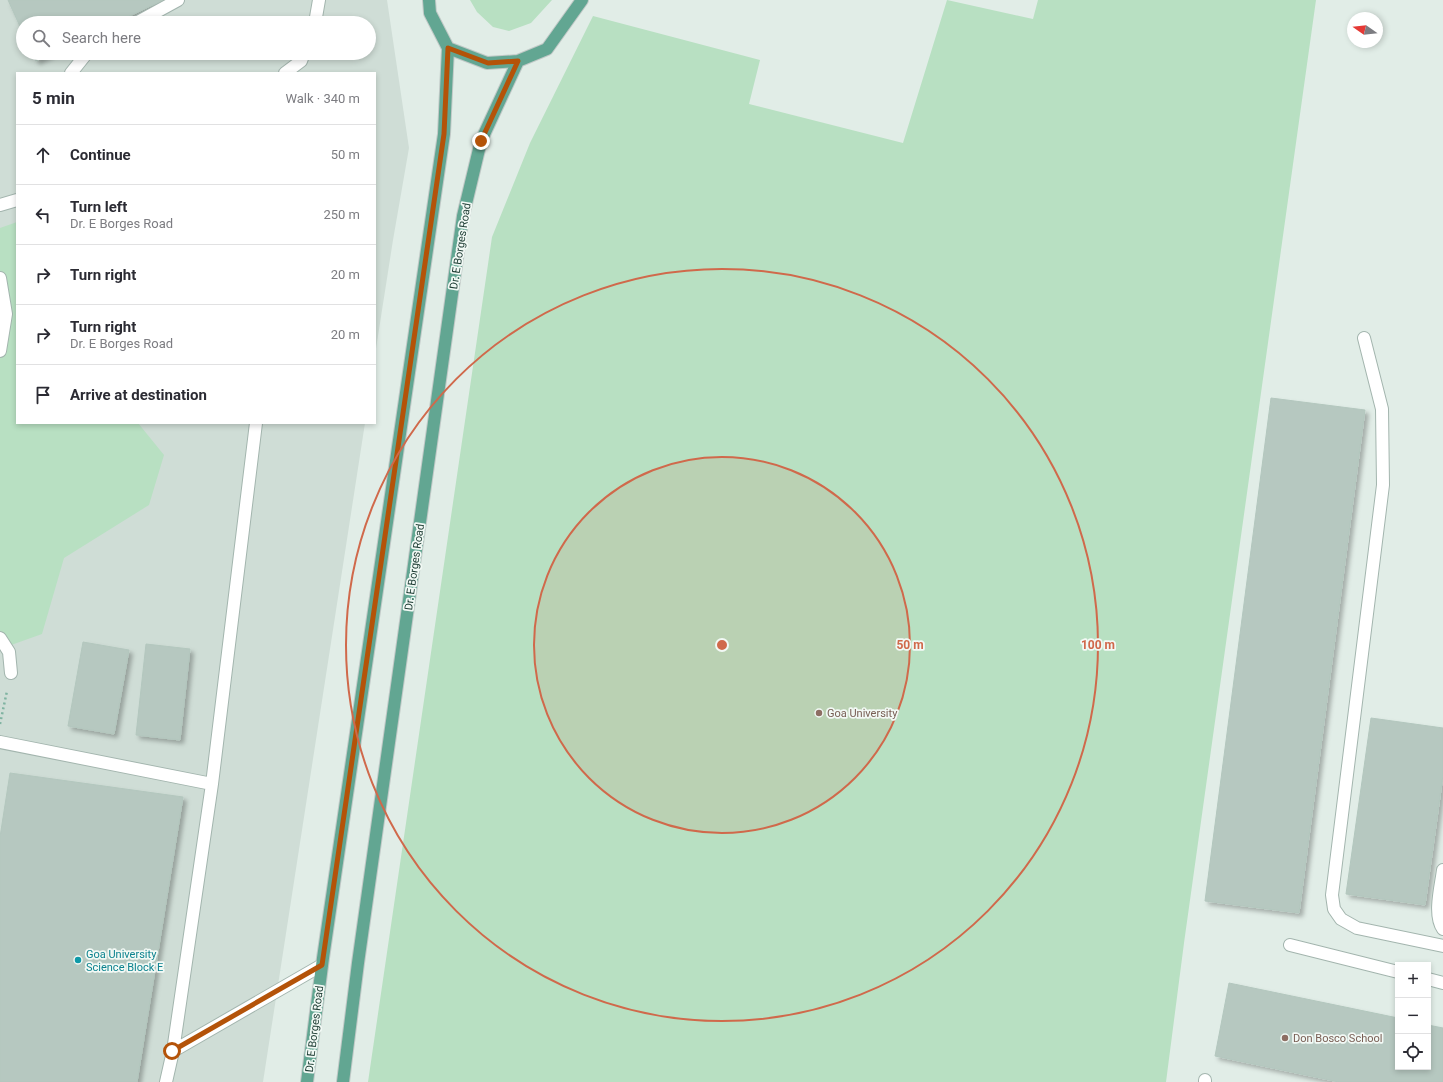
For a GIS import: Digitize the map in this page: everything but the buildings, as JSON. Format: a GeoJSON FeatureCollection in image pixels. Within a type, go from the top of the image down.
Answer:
{"type":"FeatureCollection","features":[{"type":"Feature","properties":{"kind":"main road"},"geometry":{"type":"LineString","coordinates":[[429,0],[430,12],[448,48],[488,63],[518,61],[547,49],[582,0]]}},
{"type":"Feature","properties":{"kind":"main road","name":"Dr. E Borges Road"},"geometry":{"type":"LineString","coordinates":[[307,1082],[322,965],[444,134],[448,48]]}},
{"type":"Feature","properties":{"kind":"main road","name":"Dr. E Borges Road"},"geometry":{"type":"LineString","coordinates":[[343,1082],[358,963],[463,216],[481,141],[518,61]]}},
{"type":"Feature","properties":{"kind":"lane"},"geometry":{"type":"LineString","coordinates":[[149,16],[178,0]]}},
{"type":"Feature","properties":{"kind":"lane"},"geometry":{"type":"LineString","coordinates":[[316,16],[319,0]]}},
{"type":"Feature","properties":{"kind":"lane"},"geometry":{"type":"LineString","coordinates":[[72,72],[81,60]]}},
{"type":"Feature","properties":{"kind":"lane"},"geometry":{"type":"LineString","coordinates":[[286,72],[300,60]]}},
{"type":"Feature","properties":{"kind":"lane"},"geometry":{"type":"LineString","coordinates":[[300,72],[302,60]]}},
{"type":"Feature","properties":{"kind":"lane"},"geometry":{"type":"LineString","coordinates":[[0,205],[16,200]]}},
{"type":"Feature","properties":{"kind":"lane"},"geometry":{"type":"LineString","coordinates":[[0,278],[6,314],[0,351]]}},
{"type":"Feature","properties":{"kind":"lane"},"geometry":{"type":"LineString","coordinates":[[1364,338],[1382,409],[1382,485],[1332,895],[1334,909],[1341,920],[1357,928],[1443,946]]}},
{"type":"Feature","properties":{"kind":"lane"},"geometry":{"type":"LineString","coordinates":[[166,1082],[172,1051],[212,784],[256,424]]}},
{"type":"Feature","properties":{"kind":"lane"},"geometry":{"type":"LineString","coordinates":[[0,638],[9,652],[10,673]]}},
{"type":"Feature","properties":{"kind":"lane"},"geometry":{"type":"LineString","coordinates":[[0,742],[212,784]]}},
{"type":"Feature","properties":{"kind":"lane"},"geometry":{"type":"LineString","coordinates":[[1443,870],[1438,907],[1439,924],[1443,929]]}},
{"type":"Feature","properties":{"kind":"lane"},"geometry":{"type":"LineString","coordinates":[[1290,945],[1395,971]]}},
{"type":"Feature","properties":{"kind":"lane"},"geometry":{"type":"LineString","coordinates":[[172,1051],[322,965]]}},
{"type":"Feature","properties":{"kind":"lane"},"geometry":{"type":"LineString","coordinates":[[1431,980],[1443,982]]}},
{"type":"Feature","properties":{"kind":"path"},"geometry":{"type":"LineString","coordinates":[[0,726],[10,673]]}},
{"type":"Feature","properties":{"kind":"shaded area"},"geometry":{"type":"Polygon","coordinates":[[[0,0],[387,0],[409,148],[376,349],[376,72],[16,72],[16,424],[365,424],[263,1082],[0,1082],[0,0]]]}},
{"type":"Feature","properties":{"kind":"green space"},"geometry":{"type":"Polygon","coordinates":[[[470,0],[552,0],[531,23],[509,31],[493,27],[477,12],[470,0]]]}},
{"type":"Feature","properties":{"kind":"green space","name":"Goa University"},"geometry":{"type":"Polygon","coordinates":[[[947,0],[1033,19],[1038,0],[1316,0],[1184,943],[1166,1082],[368,1082],[492,237],[530,143],[593,16],[760,60],[749,104],[903,143],[947,0]]]}},
{"type":"Feature","properties":{"kind":"green space"},"geometry":{"type":"Polygon","coordinates":[[[16,222],[16,424],[139,424],[164,455],[149,505],[64,558],[42,634],[0,649],[0,228],[16,222]]]}},
{"type":"Feature","properties":{"kind":"place","name":"Goa University"},"geometry":{"type":"Point","coordinates":[819,713]}},
{"type":"Feature","properties":{"kind":"place","name":"Goa University Science Block E"},"geometry":{"type":"Point","coordinates":[78,960]}},
{"type":"Feature","properties":{"kind":"place","name":"Don Bosco School"},"geometry":{"type":"Point","coordinates":[1285,1038]}},
{"type":"Feature","properties":{"kind":"route"},"geometry":{"type":"LineString","coordinates":[[172,1051],[322,965],[444,134],[448,48],[488,63],[518,61],[481,141]]}}]}
